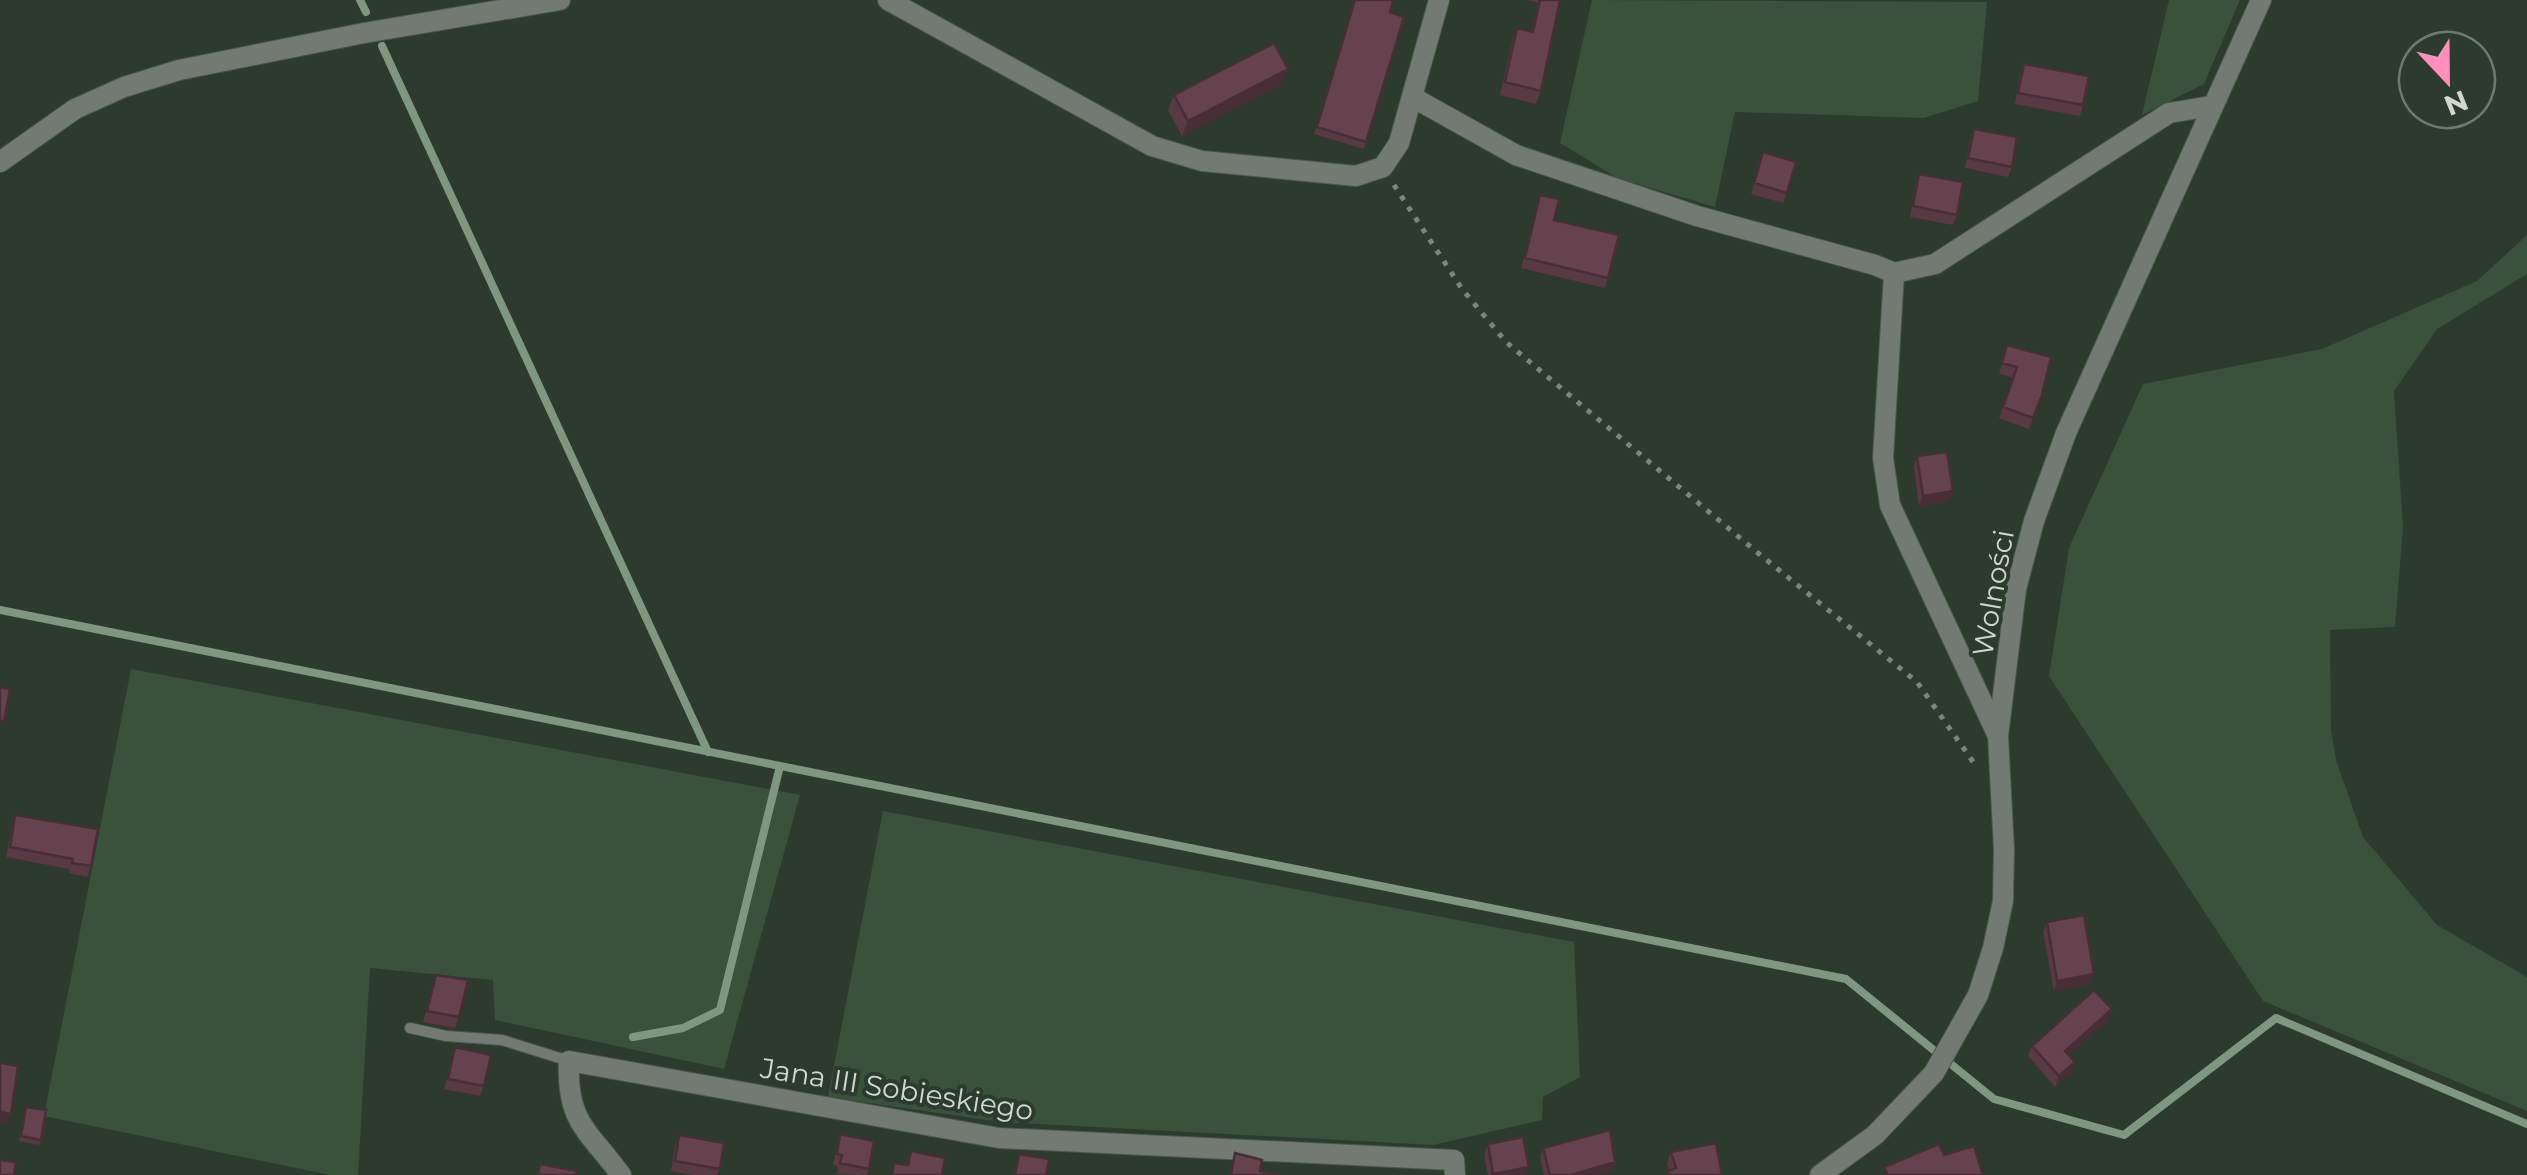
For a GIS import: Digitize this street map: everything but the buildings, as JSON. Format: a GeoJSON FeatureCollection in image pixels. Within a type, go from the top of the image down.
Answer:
{"type":"FeatureCollection","features":[{"type":"Feature","properties":{"kind":"street"},"geometry":{"type":"LineString","coordinates":[[0,162],[75,109],[124,87],[179,70],[560,0]]}},
{"type":"Feature","properties":{"kind":"street"},"geometry":{"type":"LineString","coordinates":[[888,0],[1152,146],[1202,161],[1356,176],[1383,167],[1399,143],[1439,0]]}},
{"type":"Feature","properties":{"kind":"street","name":"Wolności"},"geometry":{"type":"LineString","coordinates":[[1827,1174],[1875,1136],[1934,1073],[1978,995],[2003,901],[1998,736],[2016,589],[2034,521],[2066,433],[2261,0]]}},
{"type":"Feature","properties":{"kind":"street"},"geometry":{"type":"LineString","coordinates":[[1414,98],[1516,155],[1697,216],[1876,265],[1894,274],[1935,264],[2170,113],[2212,106]]}},
{"type":"Feature","properties":{"kind":"street"},"geometry":{"type":"LineString","coordinates":[[1894,274],[1882,458],[1890,505],[1998,736]]}},
{"type":"Feature","properties":{"kind":"street"},"geometry":{"type":"LineString","coordinates":[[569,1060],[568,1091],[584,1131],[621,1175]]}},
{"type":"Feature","properties":{"kind":"street","name":"Jana III Sobieskiego"},"geometry":{"type":"LineString","coordinates":[[569,1060],[999,1138],[1454,1160],[1455,1175]]}},
{"type":"Feature","properties":{"kind":"lane"},"geometry":{"type":"LineString","coordinates":[[410,1028],[446,1036],[502,1040],[569,1060]]}},
{"type":"Feature","properties":{"kind":"path"},"geometry":{"type":"LineString","coordinates":[[1383,167],[1462,288],[1506,342],[1917,682],[2000,801]]}},
{"type":"Feature","properties":{"kind":"green space"},"geometry":{"type":"Polygon","coordinates":[[[1592,0],[1987,2],[1978,101],[1924,118],[1735,112],[1715,207],[1617,178],[1560,143],[1592,0]]]}},
{"type":"Feature","properties":{"kind":"green space"},"geometry":{"type":"Polygon","coordinates":[[[2169,0],[2240,0],[2204,84],[2142,115],[2169,0]]]}},
{"type":"Feature","properties":{"kind":"green space"},"geometry":{"type":"Polygon","coordinates":[[[2527,235],[2527,274],[2437,329],[2394,391],[2403,527],[2395,627],[2330,630],[2331,730],[2336,760],[2363,837],[2437,925],[2527,977],[2527,1111],[2263,1001],[2049,676],[2069,548],[2143,384],[2322,349],[2477,281],[2527,235]]]}},
{"type":"Feature","properties":{"kind":"green space"},"geometry":{"type":"Polygon","coordinates":[[[131,669],[800,795],[724,1069],[495,1020],[493,980],[370,968],[358,1175],[330,1175],[44,1116],[131,669]]]}},
{"type":"Feature","properties":{"kind":"green space"},"geometry":{"type":"Polygon","coordinates":[[[883,811],[1574,942],[1580,1077],[1543,1097],[1542,1120],[1433,1145],[1000,1122],[828,1097],[883,811]]]}},
{"type":"Feature","properties":{"kind":"waterway"},"geometry":{"type":"LineString","coordinates":[[360,0],[366,12]]}},
{"type":"Feature","properties":{"kind":"waterway"},"geometry":{"type":"LineString","coordinates":[[382,46],[708,752]]}},
{"type":"Feature","properties":{"kind":"waterway"},"geometry":{"type":"LineString","coordinates":[[0,610],[1846,979],[1994,1099],[2124,1135],[2276,1018],[2527,1124]]}},
{"type":"Feature","properties":{"kind":"waterway"},"geometry":{"type":"LineString","coordinates":[[633,1037],[683,1028],[720,1010],[780,766]]}}]}
